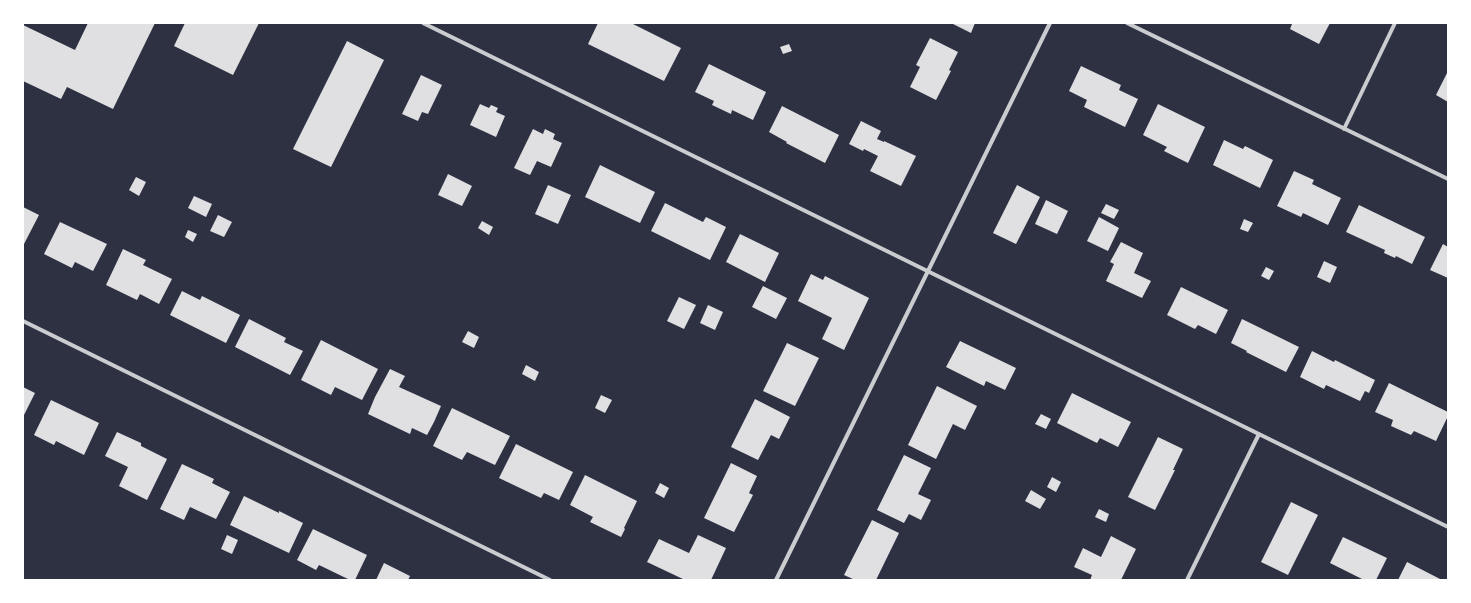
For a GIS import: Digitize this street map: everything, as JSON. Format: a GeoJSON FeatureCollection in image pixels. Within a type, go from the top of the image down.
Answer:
{"type":"FeatureCollection","features":[{"type":"Feature","properties":{"kind":"street"},"geometry":{"type":"LineString","coordinates":[[423,23],[1448,527]]}},
{"type":"Feature","properties":{"kind":"street"},"geometry":{"type":"LineString","coordinates":[[776,580],[1050,23]]}},
{"type":"Feature","properties":{"kind":"street"},"geometry":{"type":"LineString","coordinates":[[1127,23],[1448,179]]}},
{"type":"Feature","properties":{"kind":"street"},"geometry":{"type":"LineString","coordinates":[[1344,129],[1395,23]]}},
{"type":"Feature","properties":{"kind":"street"},"geometry":{"type":"LineString","coordinates":[[23,321],[550,580]]}},
{"type":"Feature","properties":{"kind":"street"},"geometry":{"type":"LineString","coordinates":[[1187,580],[1259,434]]}},
{"type":"Feature","properties":{"kind":"building"},"geometry":{"type":"Polygon","coordinates":[[[88,23],[155,23],[113,109],[67,87],[61,99],[23,81],[23,25],[75,50],[88,23]]]}},
{"type":"Feature","properties":{"kind":"building"},"geometry":{"type":"Polygon","coordinates":[[[185,23],[259,23],[233,75],[174,46],[185,23]]]}},
{"type":"Feature","properties":{"kind":"building"},"geometry":{"type":"Polygon","coordinates":[[[598,23],[631,23],[681,48],[664,81],[588,44],[598,23]]]}},
{"type":"Feature","properties":{"kind":"building"},"geometry":{"type":"Polygon","coordinates":[[[951,23],[975,23],[971,33],[951,23]]]}},
{"type":"Feature","properties":{"kind":"building"},"geometry":{"type":"Polygon","coordinates":[[[1290,23],[1330,23],[1319,44],[1290,29],[1292,24],[1290,23]]]}},
{"type":"Feature","properties":{"kind":"building"},"geometry":{"type":"Polygon","coordinates":[[[930,38],[958,52],[949,70],[951,71],[936,100],[910,87],[920,67],[916,65],[930,38]]]}},
{"type":"Feature","properties":{"kind":"building"},"geometry":{"type":"Polygon","coordinates":[[[347,41],[384,60],[331,167],[293,149],[347,41]]]}},
{"type":"Feature","properties":{"kind":"building"},"geometry":{"type":"Polygon","coordinates":[[[789,44],[792,51],[783,54],[780,47],[789,44]]]}},
{"type":"Feature","properties":{"kind":"building"},"geometry":{"type":"Polygon","coordinates":[[[709,64],[766,92],[753,120],[732,110],[731,114],[712,105],[714,101],[695,92],[709,64]]]}},
{"type":"Feature","properties":{"kind":"building"},"geometry":{"type":"Polygon","coordinates":[[[1081,66],[1121,85],[1119,90],[1138,99],[1125,127],[1084,107],[1087,100],[1069,91],[1081,66]]]}},
{"type":"Feature","properties":{"kind":"building"},"geometry":{"type":"Polygon","coordinates":[[[1448,71],[1448,102],[1436,95],[1448,71]]]}},
{"type":"Feature","properties":{"kind":"building"},"geometry":{"type":"Polygon","coordinates":[[[421,75],[442,85],[428,114],[422,112],[418,121],[402,114],[421,75]]]}},
{"type":"Feature","properties":{"kind":"building"},"geometry":{"type":"Polygon","coordinates":[[[480,104],[489,108],[491,105],[498,108],[496,112],[505,116],[496,137],[470,125],[480,104]]]}},
{"type":"Feature","properties":{"kind":"building"},"geometry":{"type":"Polygon","coordinates":[[[1158,104],[1205,127],[1188,163],[1164,151],[1167,147],[1143,135],[1158,104]]]}},
{"type":"Feature","properties":{"kind":"building"},"geometry":{"type":"Polygon","coordinates":[[[782,106],[839,135],[825,163],[786,143],[787,142],[769,132],[782,106]]]}},
{"type":"Feature","properties":{"kind":"building"},"geometry":{"type":"Polygon","coordinates":[[[861,121],[881,131],[877,139],[916,156],[901,186],[870,171],[878,156],[849,144],[861,121]]]}},
{"type":"Feature","properties":{"kind":"building"},"geometry":{"type":"Polygon","coordinates":[[[533,129],[543,134],[545,129],[555,134],[553,139],[562,143],[551,167],[537,161],[530,175],[514,168],[533,129]]]}},
{"type":"Feature","properties":{"kind":"building"},"geometry":{"type":"Polygon","coordinates":[[[1224,140],[1243,149],[1245,146],[1273,160],[1260,188],[1213,165],[1224,140]]]}},
{"type":"Feature","properties":{"kind":"building"},"geometry":{"type":"Polygon","coordinates":[[[600,165],[655,192],[640,223],[585,197],[600,165]]]}},
{"type":"Feature","properties":{"kind":"building"},"geometry":{"type":"Polygon","coordinates":[[[1294,171],[1314,180],[1312,184],[1341,198],[1328,225],[1303,213],[1301,217],[1277,206],[1294,171]]]}},
{"type":"Feature","properties":{"kind":"building"},"geometry":{"type":"Polygon","coordinates":[[[448,174],[472,186],[462,206],[438,195],[448,174]]]}},
{"type":"Feature","properties":{"kind":"building"},"geometry":{"type":"Polygon","coordinates":[[[136,177],[146,182],[139,196],[129,190],[136,177]]]}},
{"type":"Feature","properties":{"kind":"building"},"geometry":{"type":"Polygon","coordinates":[[[548,185],[571,195],[558,224],[535,214],[548,185]]]}},
{"type":"Feature","properties":{"kind":"building"},"geometry":{"type":"Polygon","coordinates":[[[1017,185],[1040,197],[1016,244],[993,233],[1017,185]]]}},
{"type":"Feature","properties":{"kind":"building"},"geometry":{"type":"Polygon","coordinates":[[[194,196],[212,204],[206,217],[188,208],[194,196]]]}},
{"type":"Feature","properties":{"kind":"building"},"geometry":{"type":"Polygon","coordinates":[[[1046,200],[1068,211],[1057,234],[1035,224],[1046,200]]]}},
{"type":"Feature","properties":{"kind":"building"},"geometry":{"type":"Polygon","coordinates":[[[665,203],[703,222],[706,217],[726,227],[710,260],[651,231],[665,203]]]}},
{"type":"Feature","properties":{"kind":"building"},"geometry":{"type":"Polygon","coordinates":[[[1106,204],[1119,210],[1114,219],[1101,213],[1106,204]]]}},
{"type":"Feature","properties":{"kind":"building"},"geometry":{"type":"Polygon","coordinates":[[[1359,205],[1425,237],[1412,264],[1396,256],[1395,258],[1384,253],[1385,250],[1346,232],[1359,205]]]}},
{"type":"Feature","properties":{"kind":"building"},"geometry":{"type":"Polygon","coordinates":[[[23,207],[39,215],[24,244],[23,244],[23,207]]]}},
{"type":"Feature","properties":{"kind":"building"},"geometry":{"type":"Polygon","coordinates":[[[218,215],[232,222],[224,237],[210,231],[218,215]]]}},
{"type":"Feature","properties":{"kind":"building"},"geometry":{"type":"Polygon","coordinates":[[[1099,217],[1119,228],[1108,251],[1087,241],[1099,217]]]}},
{"type":"Feature","properties":{"kind":"building"},"geometry":{"type":"Polygon","coordinates":[[[1244,219],[1253,223],[1248,232],[1240,229],[1244,219]]]}},
{"type":"Feature","properties":{"kind":"building"},"geometry":{"type":"Polygon","coordinates":[[[482,221],[493,227],[489,235],[478,228],[482,221]]]}},
{"type":"Feature","properties":{"kind":"building"},"geometry":{"type":"Polygon","coordinates":[[[60,222],[107,244],[93,271],[75,262],[72,268],[44,254],[60,222]]]}},
{"type":"Feature","properties":{"kind":"building"},"geometry":{"type":"Polygon","coordinates":[[[188,230],[197,234],[193,242],[185,237],[188,230]]]}},
{"type":"Feature","properties":{"kind":"building"},"geometry":{"type":"Polygon","coordinates":[[[740,234],[779,253],[765,282],[726,262],[740,234]]]}},
{"type":"Feature","properties":{"kind":"building"},"geometry":{"type":"Polygon","coordinates":[[[1121,242],[1143,253],[1134,273],[1151,281],[1142,298],[1106,281],[1114,264],[1110,262],[1121,242]]]}},
{"type":"Feature","properties":{"kind":"building"},"geometry":{"type":"Polygon","coordinates":[[[1443,244],[1448,247],[1448,278],[1430,270],[1443,244]]]}},
{"type":"Feature","properties":{"kind":"building"},"geometry":{"type":"Polygon","coordinates":[[[123,249],[146,260],[143,265],[172,279],[159,304],[140,294],[137,300],[106,285],[123,249]]]}},
{"type":"Feature","properties":{"kind":"building"},"geometry":{"type":"Polygon","coordinates":[[[1324,261],[1337,267],[1330,283],[1317,277],[1324,261]]]}},
{"type":"Feature","properties":{"kind":"building"},"geometry":{"type":"Polygon","coordinates":[[[1266,267],[1274,271],[1269,280],[1261,276],[1266,267]]]}},
{"type":"Feature","properties":{"kind":"building"},"geometry":{"type":"Polygon","coordinates":[[[811,274],[823,280],[825,276],[869,298],[844,350],[822,339],[832,318],[798,301],[811,274]]]}},
{"type":"Feature","properties":{"kind":"building"},"geometry":{"type":"Polygon","coordinates":[[[763,286],[787,298],[776,319],[752,307],[763,286]]]}},
{"type":"Feature","properties":{"kind":"building"},"geometry":{"type":"Polygon","coordinates":[[[1181,287],[1228,310],[1216,334],[1198,325],[1195,329],[1167,315],[1181,287]]]}},
{"type":"Feature","properties":{"kind":"building"},"geometry":{"type":"Polygon","coordinates":[[[182,291],[200,300],[202,296],[240,315],[226,343],[170,315],[182,291]]]}},
{"type":"Feature","properties":{"kind":"building"},"geometry":{"type":"Polygon","coordinates":[[[679,297],[696,305],[684,329],[667,321],[679,297]]]}},
{"type":"Feature","properties":{"kind":"building"},"geometry":{"type":"Polygon","coordinates":[[[708,305],[723,312],[715,330],[700,323],[708,305]]]}},
{"type":"Feature","properties":{"kind":"building"},"geometry":{"type":"Polygon","coordinates":[[[249,319],[286,338],[284,342],[303,351],[290,375],[235,347],[249,319]]]}},
{"type":"Feature","properties":{"kind":"building"},"geometry":{"type":"Polygon","coordinates":[[[1242,319],[1299,347],[1286,372],[1231,343],[1242,319]]]}},
{"type":"Feature","properties":{"kind":"building"},"geometry":{"type":"Polygon","coordinates":[[[468,331],[479,337],[474,348],[462,342],[468,331]]]}},
{"type":"Feature","properties":{"kind":"building"},"geometry":{"type":"Polygon","coordinates":[[[321,340],[378,369],[362,400],[335,387],[331,395],[301,380],[321,340]]]}},
{"type":"Feature","properties":{"kind":"building"},"geometry":{"type":"Polygon","coordinates":[[[960,341],[1016,368],[1005,390],[986,381],[984,386],[946,367],[960,341]]]}},
{"type":"Feature","properties":{"kind":"building"},"geometry":{"type":"Polygon","coordinates":[[[787,343],[819,358],[795,406],[763,391],[787,343]]]}},
{"type":"Feature","properties":{"kind":"building"},"geometry":{"type":"Polygon","coordinates":[[[1312,351],[1334,362],[1335,360],[1375,380],[1369,393],[1365,391],[1360,401],[1326,385],[1324,389],[1300,377],[1312,351]]]}},
{"type":"Feature","properties":{"kind":"building"},"geometry":{"type":"Polygon","coordinates":[[[526,365],[539,372],[535,381],[522,374],[526,365]]]}},
{"type":"Feature","properties":{"kind":"building"},"geometry":{"type":"Polygon","coordinates":[[[390,369],[405,376],[399,387],[441,406],[427,435],[412,428],[410,434],[368,414],[390,369]]]}},
{"type":"Feature","properties":{"kind":"building"},"geometry":{"type":"Polygon","coordinates":[[[1389,383],[1448,412],[1448,416],[1436,441],[1414,431],[1411,435],[1391,426],[1393,420],[1375,412],[1389,383]]]}},
{"type":"Feature","properties":{"kind":"building"},"geometry":{"type":"Polygon","coordinates":[[[937,386],[977,406],[965,430],[953,424],[936,459],[908,445],[937,386]]]}},
{"type":"Feature","properties":{"kind":"building"},"geometry":{"type":"Polygon","coordinates":[[[23,387],[35,393],[23,417],[23,387]]]}},
{"type":"Feature","properties":{"kind":"building"},"geometry":{"type":"Polygon","coordinates":[[[1072,393],[1131,422],[1118,447],[1100,438],[1097,443],[1057,423],[1072,393]]]}},
{"type":"Feature","properties":{"kind":"building"},"geometry":{"type":"Polygon","coordinates":[[[601,395],[612,400],[605,413],[595,408],[601,395]]]}},
{"type":"Feature","properties":{"kind":"building"},"geometry":{"type":"Polygon","coordinates":[[[755,399],[790,417],[779,439],[771,435],[758,460],[731,447],[755,399]]]}},
{"type":"Feature","properties":{"kind":"building"},"geometry":{"type":"Polygon","coordinates":[[[51,400],[99,423],[84,455],[56,441],[54,445],[34,435],[51,400]]]}},
{"type":"Feature","properties":{"kind":"building"},"geometry":{"type":"Polygon","coordinates":[[[452,408],[510,436],[495,465],[467,452],[462,460],[433,446],[452,408]]]}},
{"type":"Feature","properties":{"kind":"building"},"geometry":{"type":"Polygon","coordinates":[[[1041,414],[1051,419],[1046,429],[1035,424],[1041,414]]]}},
{"type":"Feature","properties":{"kind":"building"},"geometry":{"type":"Polygon","coordinates":[[[117,432],[141,443],[141,446],[167,459],[147,500],[119,486],[128,467],[105,456],[117,432]]]}},
{"type":"Feature","properties":{"kind":"building"},"geometry":{"type":"Polygon","coordinates":[[[1158,437],[1183,449],[1173,470],[1175,470],[1155,510],[1128,497],[1158,437]]]}},
{"type":"Feature","properties":{"kind":"building"},"geometry":{"type":"Polygon","coordinates":[[[516,444],[573,472],[559,500],[544,493],[541,498],[499,478],[516,444]]]}},
{"type":"Feature","properties":{"kind":"building"},"geometry":{"type":"Polygon","coordinates":[[[904,455],[931,468],[918,494],[931,500],[921,520],[909,514],[904,523],[877,510],[904,455]]]}},
{"type":"Feature","properties":{"kind":"building"},"geometry":{"type":"Polygon","coordinates":[[[731,463],[757,476],[749,493],[753,495],[734,532],[704,518],[731,463]]]}},
{"type":"Feature","properties":{"kind":"building"},"geometry":{"type":"Polygon","coordinates":[[[182,464],[214,479],[212,483],[230,492],[216,519],[190,507],[184,520],[160,509],[182,464]]]}},
{"type":"Feature","properties":{"kind":"building"},"geometry":{"type":"Polygon","coordinates":[[[585,475],[637,501],[621,537],[590,522],[593,517],[570,505],[585,475]]]}},
{"type":"Feature","properties":{"kind":"building"},"geometry":{"type":"Polygon","coordinates":[[[1052,477],[1061,482],[1056,492],[1047,487],[1052,477]]]}},
{"type":"Feature","properties":{"kind":"building"},"geometry":{"type":"Polygon","coordinates":[[[660,483],[669,488],[664,498],[655,493],[660,483]]]}},
{"type":"Feature","properties":{"kind":"building"},"geometry":{"type":"Polygon","coordinates":[[[1031,490],[1046,499],[1040,509],[1025,501],[1031,490]]]}},
{"type":"Feature","properties":{"kind":"building"},"geometry":{"type":"Polygon","coordinates":[[[244,496],[303,523],[289,553],[230,525],[244,496]]]}},
{"type":"Feature","properties":{"kind":"building"},"geometry":{"type":"Polygon","coordinates":[[[1291,502],[1318,515],[1288,575],[1261,562],[1291,502]]]}},
{"type":"Feature","properties":{"kind":"building"},"geometry":{"type":"Polygon","coordinates":[[[1099,509],[1109,514],[1106,522],[1095,517],[1099,509]]]}},
{"type":"Feature","properties":{"kind":"building"},"geometry":{"type":"Polygon","coordinates":[[[872,520],[899,533],[876,580],[855,580],[844,575],[872,520]]]}},
{"type":"Feature","properties":{"kind":"building"},"geometry":{"type":"Polygon","coordinates":[[[313,529],[367,555],[355,580],[350,580],[319,565],[316,570],[297,560],[313,529]]]}},
{"type":"Feature","properties":{"kind":"building"},"geometry":{"type":"Polygon","coordinates":[[[227,535],[238,540],[232,554],[221,549],[227,535]]]}},
{"type":"Feature","properties":{"kind":"building"},"geometry":{"type":"Polygon","coordinates":[[[698,535],[726,548],[711,580],[685,580],[647,562],[659,539],[689,553],[698,535]]]}},
{"type":"Feature","properties":{"kind":"building"},"geometry":{"type":"Polygon","coordinates":[[[1111,536],[1136,549],[1121,580],[1090,580],[1092,575],[1074,567],[1083,548],[1101,557],[1111,536]]]}},
{"type":"Feature","properties":{"kind":"building"},"geometry":{"type":"Polygon","coordinates":[[[1343,537],[1387,558],[1376,580],[1364,580],[1330,563],[1343,537]]]}},
{"type":"Feature","properties":{"kind":"building"},"geometry":{"type":"Polygon","coordinates":[[[1407,562],[1442,580],[1398,580],[1407,562]]]}},
{"type":"Feature","properties":{"kind":"building"},"geometry":{"type":"Polygon","coordinates":[[[384,563],[410,576],[408,580],[376,580],[384,563]]]}}]}
